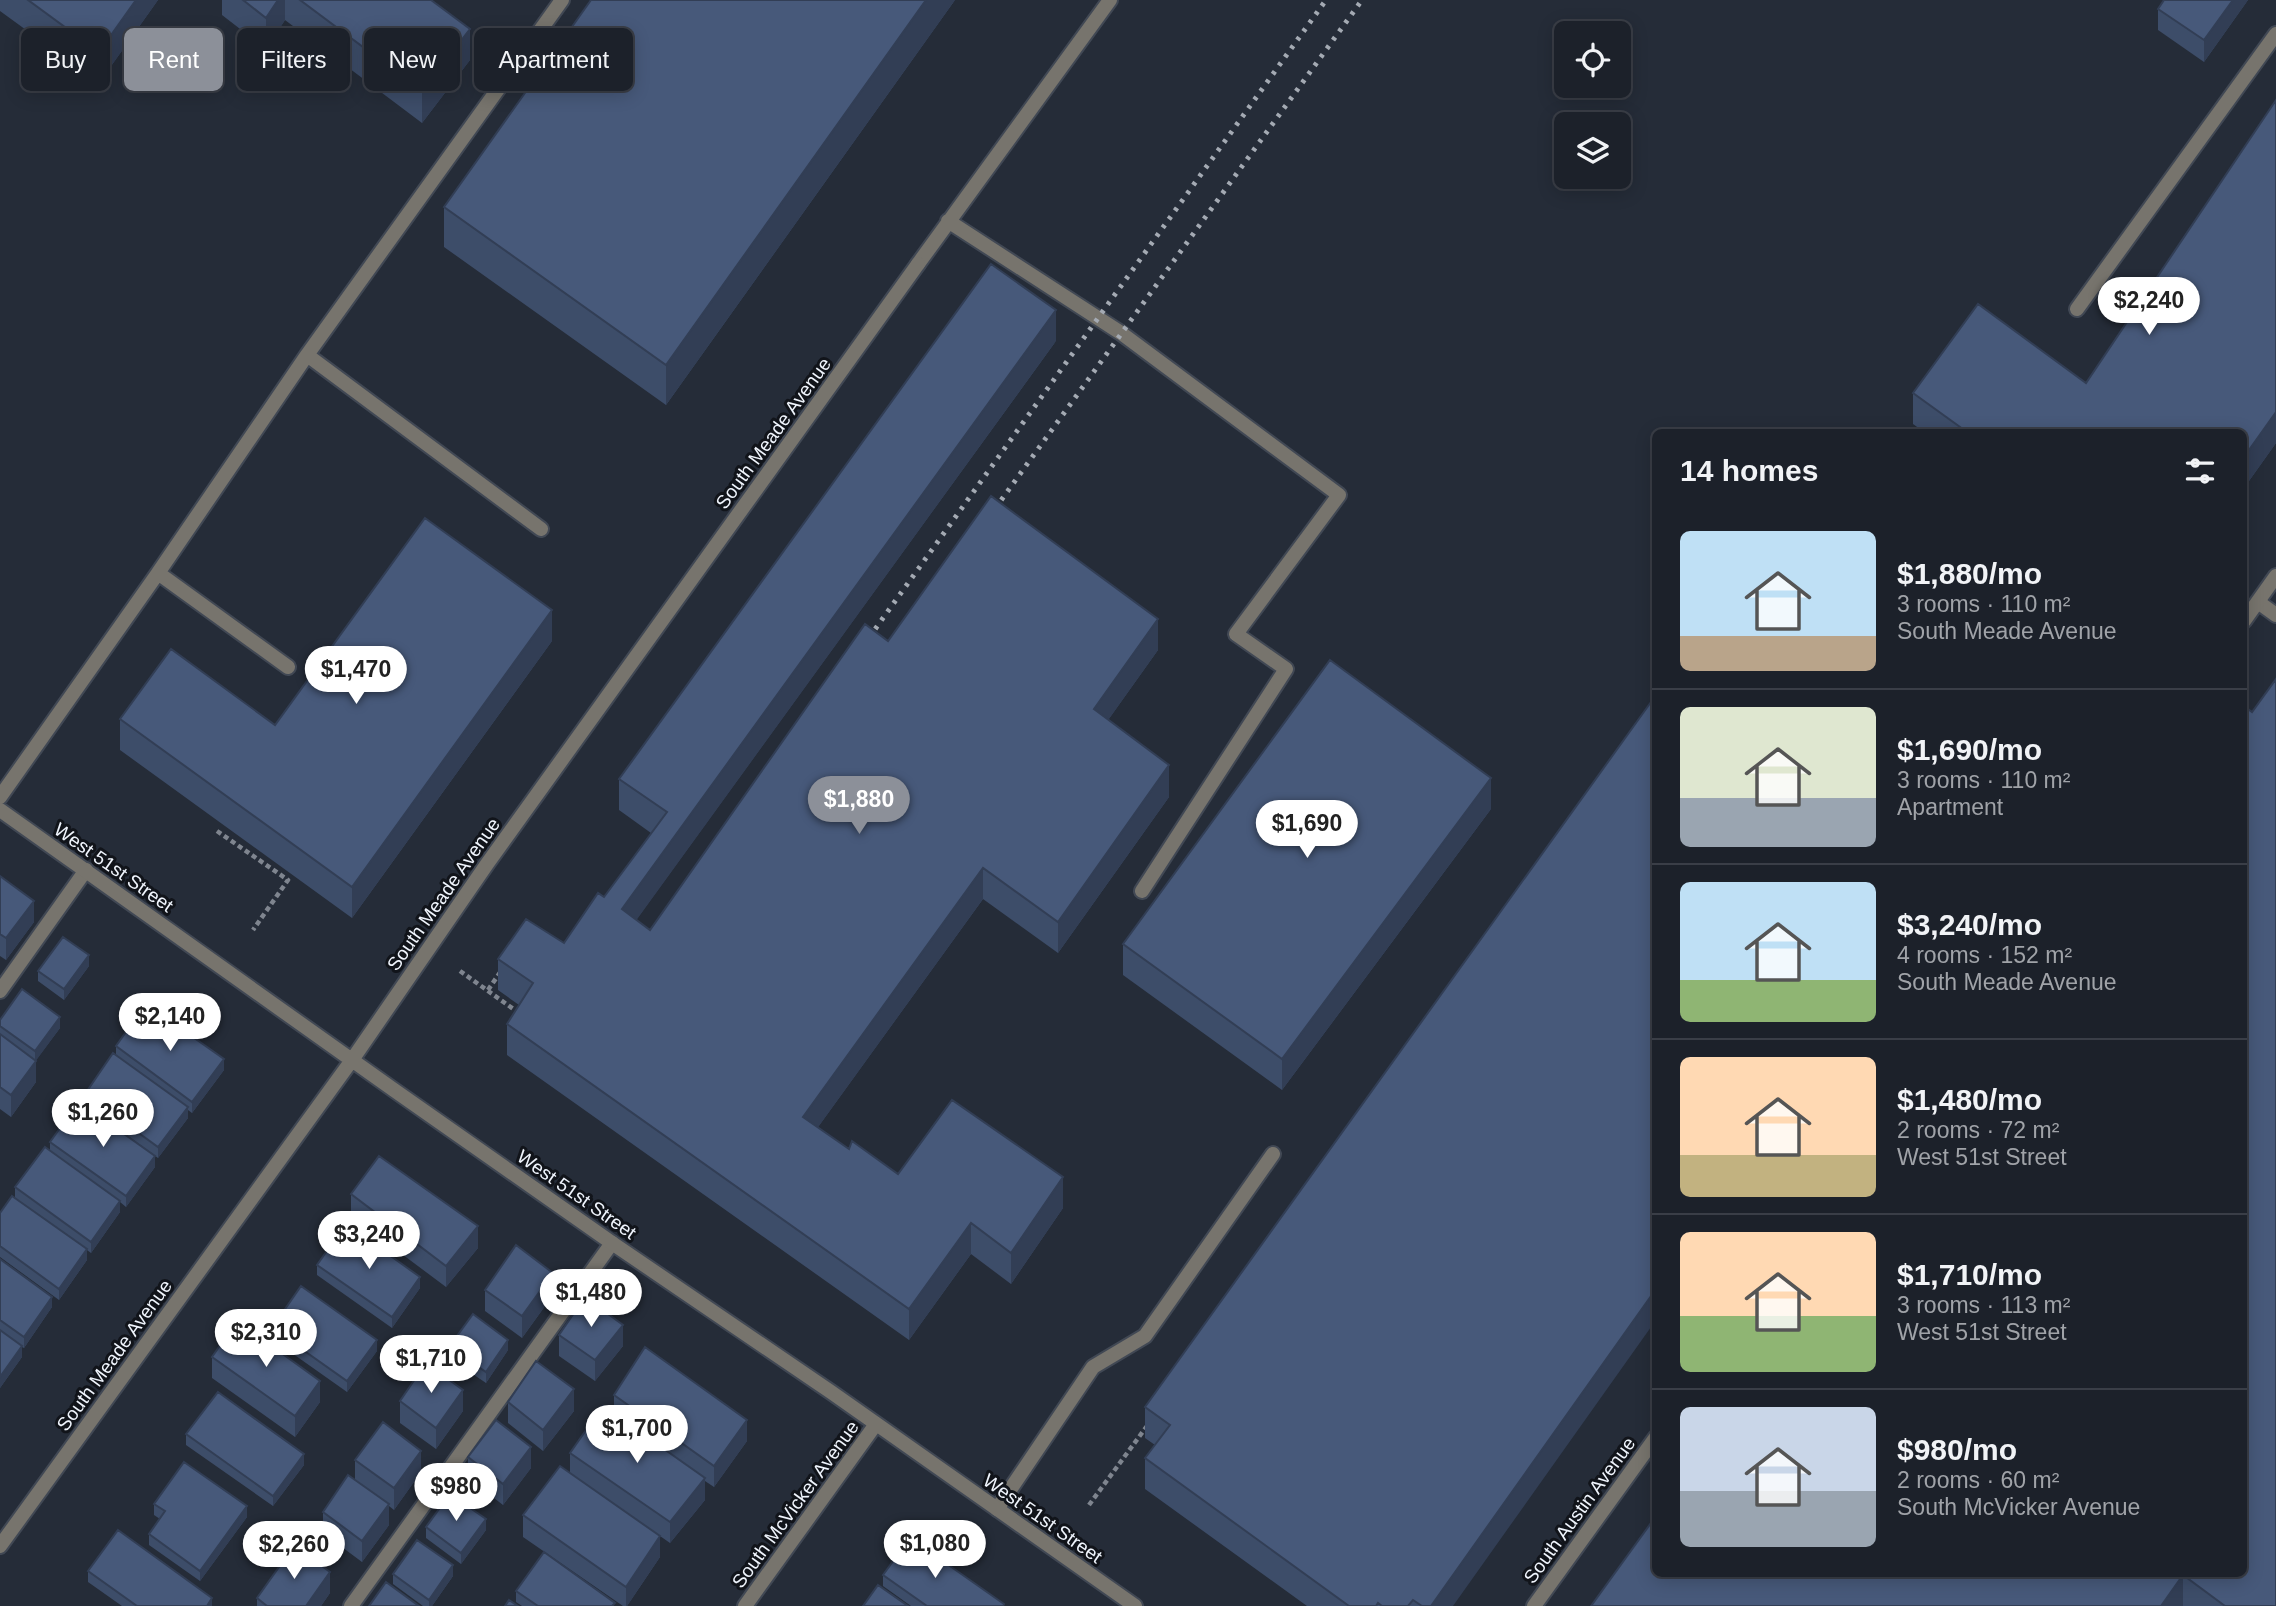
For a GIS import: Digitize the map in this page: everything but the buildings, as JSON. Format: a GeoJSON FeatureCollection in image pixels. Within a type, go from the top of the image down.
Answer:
{"type":"FeatureCollection","features":[{"type":"Feature","properties":{"kind":"street"},"geometry":{"type":"LineString","coordinates":[[0,797],[307,355],[562,0]]}},
{"type":"Feature","properties":{"kind":"street","name":"South Meade Avenue"},"geometry":{"type":"LineString","coordinates":[[0,1546],[352,1060],[486,864],[1110,0]]}},
{"type":"Feature","properties":{"kind":"street"},"geometry":{"type":"LineString","coordinates":[[2077,309],[2276,34]]}},
{"type":"Feature","properties":{"kind":"street"},"geometry":{"type":"LineString","coordinates":[[948,221],[1121,333],[1339,495],[1236,634],[1286,669],[1142,891]]}},
{"type":"Feature","properties":{"kind":"street"},"geometry":{"type":"LineString","coordinates":[[307,355],[541,529]]}},
{"type":"Feature","properties":{"kind":"street"},"geometry":{"type":"LineString","coordinates":[[158,573],[288,667]]}},
{"type":"Feature","properties":{"kind":"street"},"geometry":{"type":"LineString","coordinates":[[2247,617],[2276,576]]}},
{"type":"Feature","properties":{"kind":"street"},"geometry":{"type":"LineString","coordinates":[[2258,602],[2276,615]]}},
{"type":"Feature","properties":{"kind":"street","name":"West 51st Street"},"geometry":{"type":"LineString","coordinates":[[0,810],[612,1243],[1135,1606]]}},
{"type":"Feature","properties":{"kind":"street"},"geometry":{"type":"LineString","coordinates":[[0,991],[86,870]]}},
{"type":"Feature","properties":{"kind":"street"},"geometry":{"type":"LineString","coordinates":[[997,1509],[1093,1367],[1144,1336],[1273,1154]]}},
{"type":"Feature","properties":{"kind":"street"},"geometry":{"type":"LineString","coordinates":[[351,1606],[612,1243]]}},
{"type":"Feature","properties":{"kind":"street","name":"South McVicker Avenue"},"geometry":{"type":"LineString","coordinates":[[745,1606],[876,1424]]}},
{"type":"Feature","properties":{"kind":"street","name":"South Austin Avenue"},"geometry":{"type":"LineString","coordinates":[[1534,1606],[1652,1443]]}},
{"type":"Feature","properties":{"kind":"path"},"geometry":{"type":"LineString","coordinates":[[217,831],[288,880],[253,930]]}},
{"type":"Feature","properties":{"kind":"path"},"geometry":{"type":"LineString","coordinates":[[488,990],[508,961]]}},
{"type":"Feature","properties":{"kind":"path"},"geometry":{"type":"LineString","coordinates":[[460,971],[529,1020]]}},
{"type":"Feature","properties":{"kind":"path"},"geometry":{"type":"LineString","coordinates":[[1089,1505],[1150,1423]]}},
{"type":"Feature","properties":{"kind":"railway"},"geometry":{"type":"LineString","coordinates":[[863,646],[1326,0]]}},
{"type":"Feature","properties":{"kind":"railway"},"geometry":{"type":"LineString","coordinates":[[989,517],[1362,0]]}}]}
